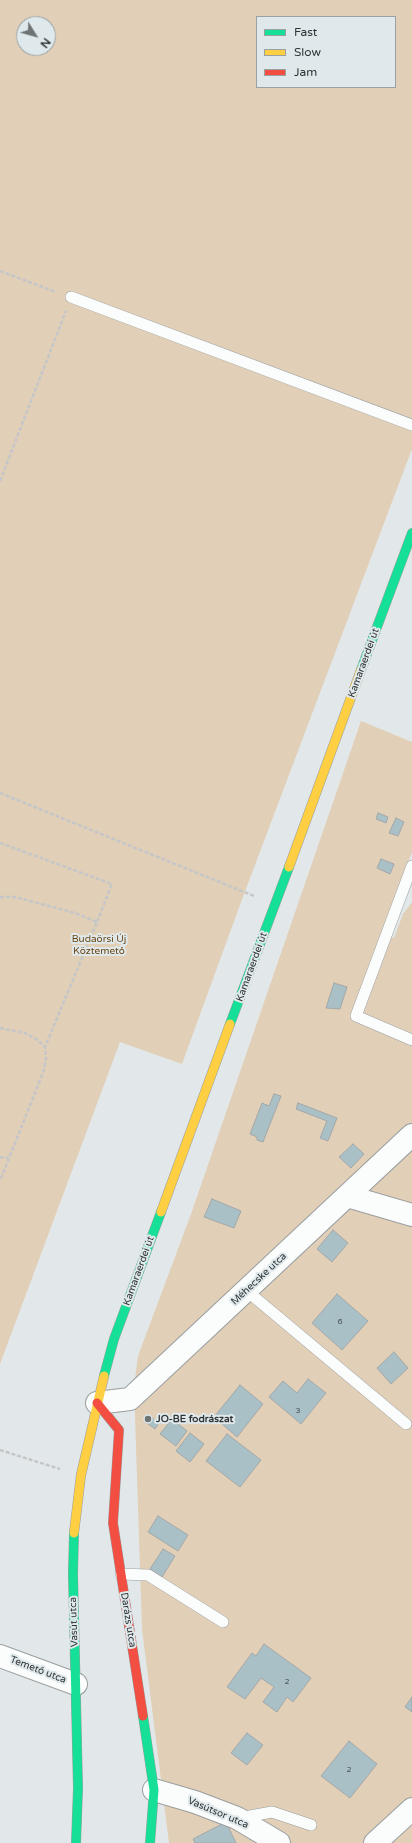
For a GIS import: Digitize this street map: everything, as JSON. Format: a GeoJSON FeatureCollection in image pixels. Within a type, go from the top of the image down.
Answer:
{"type":"FeatureCollection","features":[{"type":"Feature","properties":{"kind":"street","name":"Kamaraerdei út"},"geometry":{"type":"LineString","coordinates":[[97,1403],[114,1338],[412,533]]}},
{"type":"Feature","properties":{"kind":"street","name":"Méhecske utca"},"geometry":{"type":"LineString","coordinates":[[97,1403],[130,1399],[248,1291],[412,1135]]}},
{"type":"Feature","properties":{"kind":"street"},"geometry":{"type":"LineString","coordinates":[[347,1196],[412,1215]]}},
{"type":"Feature","properties":{"kind":"street","name":"Vasút utca"},"geometry":{"type":"LineString","coordinates":[[76,1843],[78,1788],[73,1574],[74,1526],[81,1475],[97,1403]]}},
{"type":"Feature","properties":{"kind":"street","name":"Darázs utca"},"geometry":{"type":"LineString","coordinates":[[97,1403],[119,1430],[113,1523],[154,1790],[150,1843]]}},
{"type":"Feature","properties":{"kind":"street","name":"Temető utca"},"geometry":{"type":"LineString","coordinates":[[0,1656],[76,1684]]}},
{"type":"Feature","properties":{"kind":"street","name":"Vasútsor utca"},"geometry":{"type":"LineString","coordinates":[[154,1790],[195,1802],[237,1818],[279,1843]]}},
{"type":"Feature","properties":{"kind":"street"},"geometry":{"type":"LineString","coordinates":[[375,1843],[412,1809]]}},
{"type":"Feature","properties":{"kind":"lane"},"geometry":{"type":"LineString","coordinates":[[71,297],[412,425]]}},
{"type":"Feature","properties":{"kind":"lane"},"geometry":{"type":"LineString","coordinates":[[412,866],[356,1016],[412,1040]]}},
{"type":"Feature","properties":{"kind":"lane"},"geometry":{"type":"LineString","coordinates":[[248,1291],[406,1424]]}},
{"type":"Feature","properties":{"kind":"lane"},"geometry":{"type":"LineString","coordinates":[[121,1574],[148,1575],[223,1622]]}},
{"type":"Feature","properties":{"kind":"lane"},"geometry":{"type":"LineString","coordinates":[[237,1818],[272,1812],[311,1825]]}},
{"type":"Feature","properties":{"kind":"path"},"geometry":{"type":"LineString","coordinates":[[0,270],[71,297],[0,480]]}},
{"type":"Feature","properties":{"kind":"path"},"geometry":{"type":"LineString","coordinates":[[0,793],[275,905]]}},
{"type":"Feature","properties":{"kind":"path"},"geometry":{"type":"LineString","coordinates":[[0,843],[112,884],[45,1047],[46,1058],[44,1070],[0,1181]]}},
{"type":"Feature","properties":{"kind":"path"},"geometry":{"type":"LineString","coordinates":[[0,897],[15,897],[75,914],[97,922]]}},
{"type":"Feature","properties":{"kind":"path"},"geometry":{"type":"LineString","coordinates":[[0,1028],[25,1033],[36,1039],[45,1047]]}},
{"type":"Feature","properties":{"kind":"path"},"geometry":{"type":"LineString","coordinates":[[0,1157],[8,1158]]}},
{"type":"Feature","properties":{"kind":"path"},"geometry":{"type":"LineString","coordinates":[[0,1450],[81,1475]]}},
{"type":"Feature","properties":{"kind":"green space","name":"Budaörsi Új Köztemető"},"geometry":{"type":"Polygon","coordinates":[[[0,0],[412,0],[412,449],[244,894],[182,1064],[120,1042],[0,1364],[0,0]]]}},
{"type":"Feature","properties":{"kind":"green space"},"geometry":{"type":"Polygon","coordinates":[[[361,721],[412,742],[412,852],[381,933],[394,938],[403,914],[412,902],[412,1843],[169,1843],[142,1629],[134,1386],[138,1356],[191,1214],[361,721]]]}},
{"type":"Feature","properties":{"kind":"building"},"geometry":{"type":"Polygon","coordinates":[[[378,813],[388,817],[386,823],[376,819],[378,813]]]}},
{"type":"Feature","properties":{"kind":"building"},"geometry":{"type":"Polygon","coordinates":[[[396,818],[404,822],[398,836],[389,833],[396,818]]]}},
{"type":"Feature","properties":{"kind":"building"},"geometry":{"type":"Polygon","coordinates":[[[381,859],[394,864],[390,874],[377,868],[381,859]]]}},
{"type":"Feature","properties":{"kind":"building"},"geometry":{"type":"Polygon","coordinates":[[[334,983],[347,987],[340,1009],[326,1008],[334,983]]]}},
{"type":"Feature","properties":{"kind":"building"},"geometry":{"type":"Polygon","coordinates":[[[274,1094],[281,1096],[263,1142],[257,1140],[257,1137],[250,1134],[262,1103],[269,1106],[274,1094]]]}},
{"type":"Feature","properties":{"kind":"building"},"geometry":{"type":"Polygon","coordinates":[[[298,1103],[337,1118],[328,1141],[320,1138],[327,1121],[296,1109],[298,1103]]]}},
{"type":"Feature","properties":{"kind":"building"},"geometry":{"type":"Polygon","coordinates":[[[353,1144],[364,1154],[351,1168],[339,1157],[353,1144]]]}},
{"type":"Feature","properties":{"kind":"building"},"geometry":{"type":"Polygon","coordinates":[[[212,1199],[241,1211],[234,1228],[204,1217],[212,1199]]]}},
{"type":"Feature","properties":{"kind":"building"},"geometry":{"type":"Polygon","coordinates":[[[333,1230],[348,1243],[332,1262],[317,1249],[333,1230]]]}},
{"type":"Feature","properties":{"kind":"building"},"geometry":{"type":"Polygon","coordinates":[[[337,1294],[368,1321],[342,1350],[312,1323],[337,1294]]]}},
{"type":"Feature","properties":{"kind":"building"},"geometry":{"type":"Polygon","coordinates":[[[394,1352],[408,1368],[391,1384],[377,1368],[394,1352]]]}},
{"type":"Feature","properties":{"kind":"building"},"geometry":{"type":"Polygon","coordinates":[[[308,1379],[326,1393],[301,1424],[269,1397],[283,1381],[297,1393],[308,1379]]]}},
{"type":"Feature","properties":{"kind":"building"},"geometry":{"type":"Polygon","coordinates":[[[240,1385],[263,1404],[237,1437],[214,1417],[240,1385]]]}},
{"type":"Feature","properties":{"kind":"building"},"geometry":{"type":"Polygon","coordinates":[[[149,1415],[159,1423],[155,1429],[144,1421],[149,1415]]]}},
{"type":"Feature","properties":{"kind":"building"},"geometry":{"type":"Polygon","coordinates":[[[172,1419],[187,1431],[176,1446],[160,1434],[172,1419]]]}},
{"type":"Feature","properties":{"kind":"building"},"geometry":{"type":"Polygon","coordinates":[[[190,1433],[204,1444],[190,1462],[176,1451],[190,1433]]]}},
{"type":"Feature","properties":{"kind":"building"},"geometry":{"type":"Polygon","coordinates":[[[227,1434],[261,1460],[240,1487],[206,1461],[227,1434]]]}},
{"type":"Feature","properties":{"kind":"building"},"geometry":{"type":"Polygon","coordinates":[[[158,1516],[188,1535],[178,1551],[148,1532],[158,1516]]]}},
{"type":"Feature","properties":{"kind":"building"},"geometry":{"type":"Polygon","coordinates":[[[163,1549],[175,1556],[162,1577],[150,1569],[163,1549]]]}},
{"type":"Feature","properties":{"kind":"building"},"geometry":{"type":"Polygon","coordinates":[[[264,1644],[311,1678],[293,1702],[287,1697],[277,1712],[263,1702],[274,1687],[261,1678],[245,1699],[227,1687],[252,1653],[256,1656],[264,1644]]]}},
{"type":"Feature","properties":{"kind":"building"},"geometry":{"type":"Polygon","coordinates":[[[412,1697],[412,1712],[405,1707],[412,1697]]]}},
{"type":"Feature","properties":{"kind":"building"},"geometry":{"type":"Polygon","coordinates":[[[247,1733],[263,1745],[247,1765],[231,1753],[247,1733]]]}},
{"type":"Feature","properties":{"kind":"building"},"geometry":{"type":"Polygon","coordinates":[[[349,1741],[377,1764],[350,1798],[321,1776],[349,1741]]]}},
{"type":"Feature","properties":{"kind":"building"},"geometry":{"type":"Polygon","coordinates":[[[226,1822],[236,1843],[195,1843],[193,1839],[226,1822]]]}},
{"type":"Feature","properties":{"kind":"traffic: fast"},"geometry":{"type":"LineString","coordinates":[[361,670],[412,533]]}},
{"type":"Feature","properties":{"kind":"traffic: fast"},"geometry":{"type":"LineString","coordinates":[[230,1024],[289,867]]}},
{"type":"Feature","properties":{"kind":"traffic: fast"},"geometry":{"type":"LineString","coordinates":[[104,1376],[114,1339],[161,1212]]}},
{"type":"Feature","properties":{"kind":"traffic: fast"},"geometry":{"type":"LineString","coordinates":[[74,1533],[73,1574],[78,1788],[76,1843]]}},
{"type":"Feature","properties":{"kind":"traffic: fast"},"geometry":{"type":"LineString","coordinates":[[143,1716],[154,1790],[150,1843]]}},
{"type":"Feature","properties":{"kind":"traffic: slow"},"geometry":{"type":"LineString","coordinates":[[289,867],[361,670]]}},
{"type":"Feature","properties":{"kind":"traffic: slow"},"geometry":{"type":"LineString","coordinates":[[161,1212],[230,1024]]}},
{"type":"Feature","properties":{"kind":"traffic: slow"},"geometry":{"type":"LineString","coordinates":[[74,1533],[81,1475],[104,1376]]}},
{"type":"Feature","properties":{"kind":"traffic: jam"},"geometry":{"type":"LineString","coordinates":[[97,1403],[119,1430],[113,1523],[143,1716]]}},
{"type":"Feature","properties":{"kind":"place","name":"JO-BE fodrászat"},"geometry":{"type":"Point","coordinates":[148,1419]}}]}
